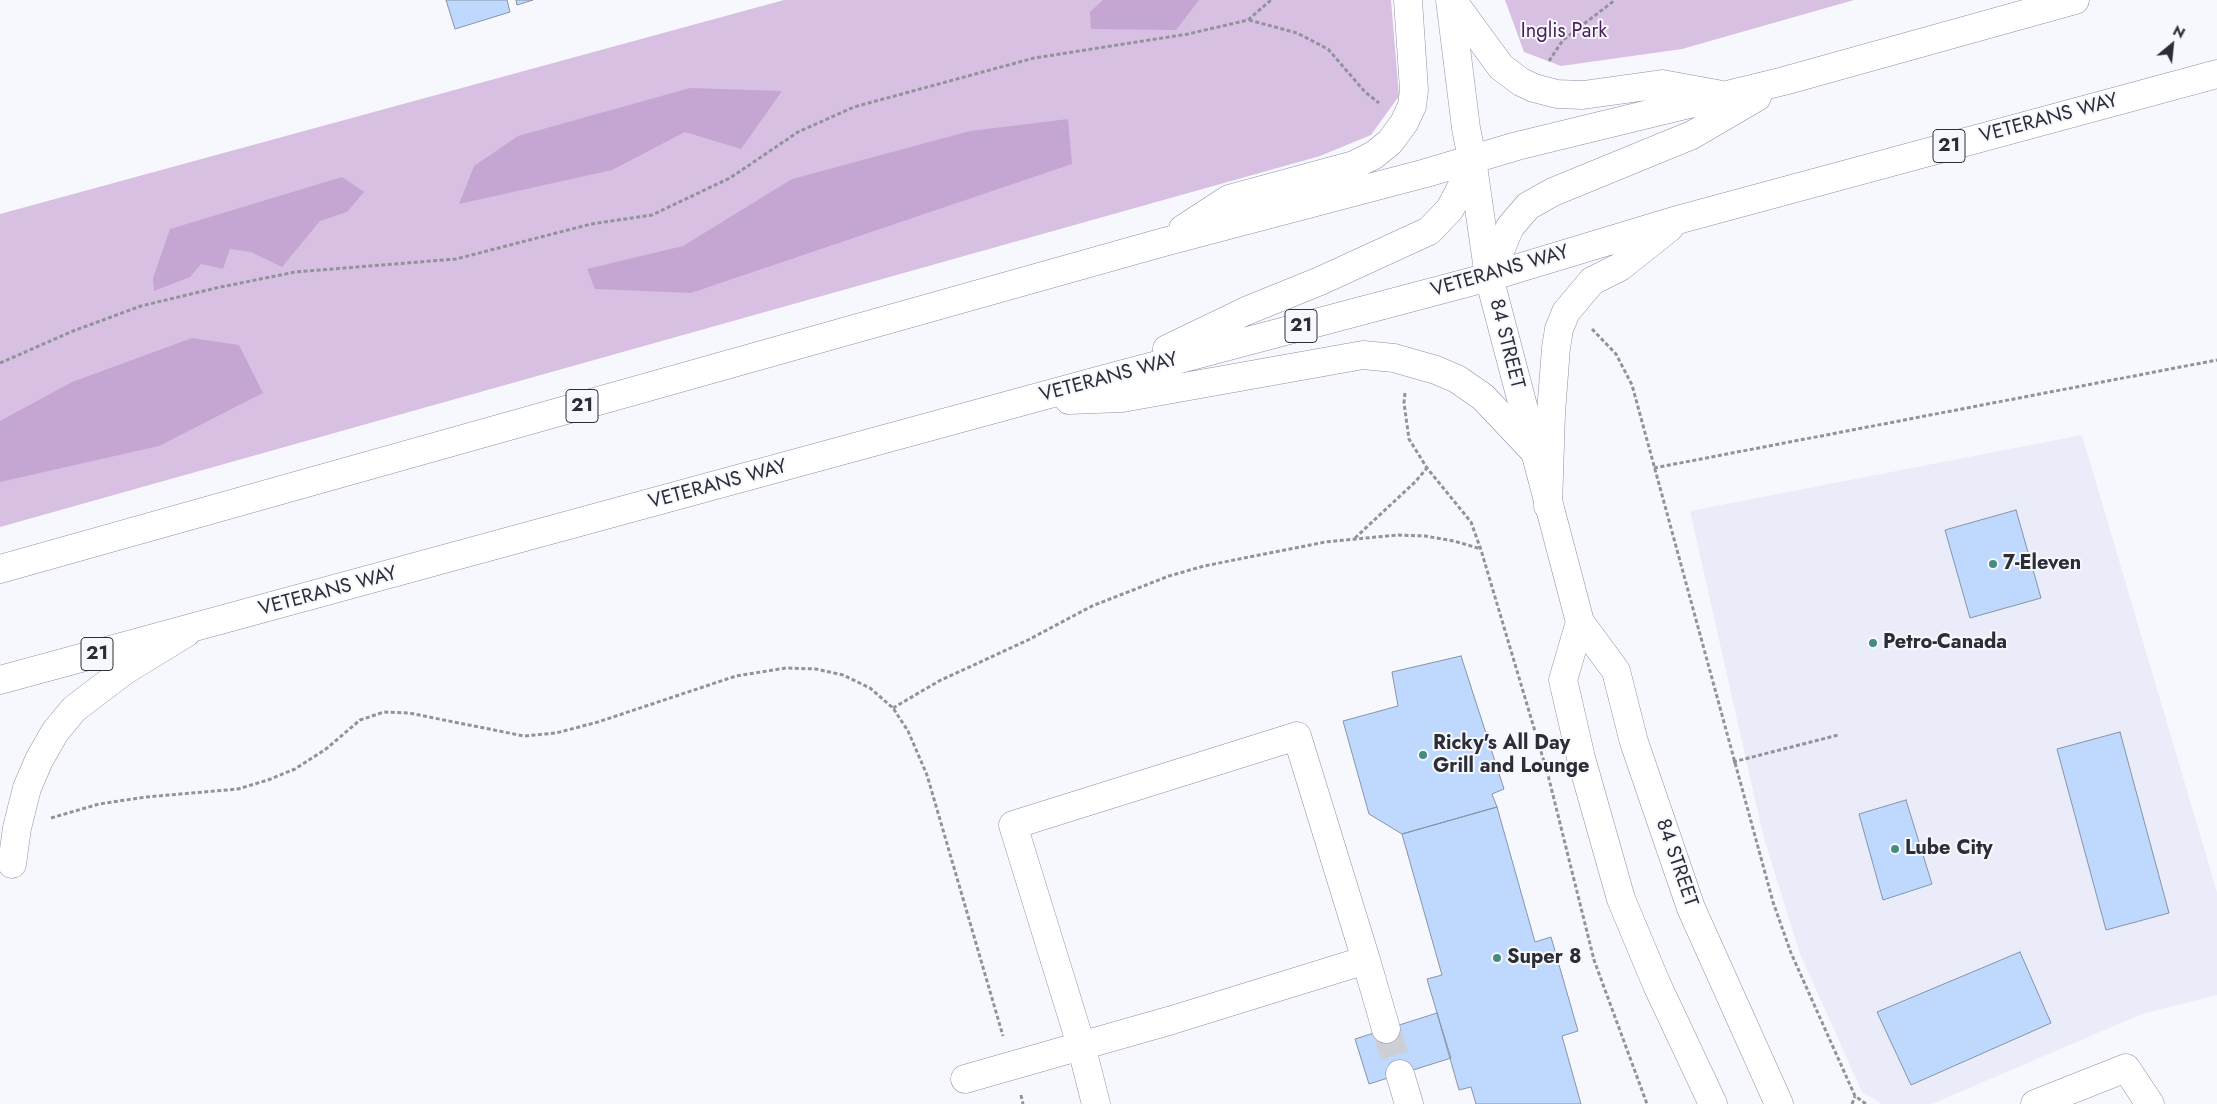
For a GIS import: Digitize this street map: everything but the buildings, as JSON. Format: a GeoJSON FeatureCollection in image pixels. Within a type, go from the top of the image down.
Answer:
{"type":"FeatureCollection","features":[{"type":"Feature","properties":{"kind":"main road"},"geometry":{"type":"LineString","coordinates":[[1164,242],[1229,199],[1354,165],[1374,155],[1390,142],[1404,124],[1412,106],[1414,90],[1408,0]]}},
{"type":"Feature","properties":{"kind":"main road"},"geometry":{"type":"LineString","coordinates":[[1451,0],[1501,67],[1521,82],[1534,88],[1557,94],[1583,95],[1662,84],[1726,96]]}},
{"type":"Feature","properties":{"kind":"main road","name":"84 STREET"},"geometry":{"type":"LineString","coordinates":[[1451,0],[1466,128],[1489,277],[1580,622],[1616,671],[1634,742],[1691,908],[1779,1104]]}},
{"type":"Feature","properties":{"kind":"main road","name":"21"},"geometry":{"type":"LineString","coordinates":[[0,569],[1164,242],[1426,173],[1472,159],[1726,96],[2075,0]]}},
{"type":"Feature","properties":{"kind":"main road","name":"VETERANS WAY"},"geometry":{"type":"LineString","coordinates":[[0,680],[1112,377],[1489,277],[1681,219],[2217,74]]}},
{"type":"Feature","properties":{"kind":"main road"},"geometry":{"type":"LineString","coordinates":[[1489,277],[1510,228],[1528,206],[1553,192],[1692,135],[1784,80]]}},
{"type":"Feature","properties":{"kind":"main road"},"geometry":{"type":"LineString","coordinates":[[1112,377],[1246,311],[1320,281],[1429,231],[1450,209],[1461,188],[1472,159]]}},
{"type":"Feature","properties":{"kind":"main road"},"geometry":{"type":"LineString","coordinates":[[1548,506],[1550,413],[1556,348],[1559,329],[1566,312],[1592,281],[1620,267],[1681,219]]}},
{"type":"Feature","properties":{"kind":"main road"},"geometry":{"type":"LineString","coordinates":[[1017,403],[1122,398],[1363,356],[1394,358],[1457,379],[1483,397],[1534,451]]}},
{"type":"Feature","properties":{"kind":"main road"},"geometry":{"type":"LineString","coordinates":[[1580,622],[1562,680],[1581,758],[1621,899],[1656,986],[1713,1104]]}},
{"type":"Feature","properties":{"kind":"main road"},"geometry":{"type":"LineString","coordinates":[[0,851],[12,864],[17,828],[27,788],[39,760],[55,732],[74,709],[124,670],[194,628]]}},
{"type":"Feature","properties":{"kind":"main road"},"geometry":{"type":"LineString","coordinates":[[1096,1104],[1082,1046],[1013,825],[1297,736],[1386,1029]]}},
{"type":"Feature","properties":{"kind":"main road"},"geometry":{"type":"LineString","coordinates":[[965,1079],[1172,1020],[1366,960]]}},
{"type":"Feature","properties":{"kind":"main road"},"geometry":{"type":"LineString","coordinates":[[2035,1104],[2126,1068],[2150,1104]]}},
{"type":"Feature","properties":{"kind":"main road"},"geometry":{"type":"LineString","coordinates":[[1400,1074],[1409,1104]]}},
{"type":"Feature","properties":{"kind":"path"},"geometry":{"type":"LineString","coordinates":[[1248,20],[1271,0]]}},
{"type":"Feature","properties":{"kind":"path"},"geometry":{"type":"LineString","coordinates":[[0,363],[74,331],[141,306],[216,288],[295,272],[456,259],[591,224],[652,215],[730,178],[798,132],[854,107],[1034,58],[1188,34],[1248,20],[1297,32],[1328,49],[1365,92],[1404,124]]}},
{"type":"Feature","properties":{"kind":"path"},"geometry":{"type":"LineString","coordinates":[[1566,312],[1598,333],[1616,354],[1632,385],[1733,762],[1773,902],[1791,953],[1855,1096],[1866,1104]]}},
{"type":"Feature","properties":{"kind":"path"},"geometry":{"type":"LineString","coordinates":[[1654,468],[2217,360]]}},
{"type":"Feature","properties":{"kind":"path"},"geometry":{"type":"LineString","coordinates":[[1411,363],[1404,403],[1409,439],[1427,468],[1471,522],[1548,775],[1594,960],[1648,1104]]}},
{"type":"Feature","properties":{"kind":"path"},"geometry":{"type":"LineString","coordinates":[[1354,538],[1415,482],[1427,468]]}},
{"type":"Feature","properties":{"kind":"path"},"geometry":{"type":"LineString","coordinates":[[893,708],[939,681],[1028,640],[1092,606],[1204,566],[1354,538],[1398,535],[1425,536],[1454,541],[1481,550]]}},
{"type":"Feature","properties":{"kind":"path"},"geometry":{"type":"LineString","coordinates":[[17,828],[99,804],[238,790],[268,780],[303,764],[326,749],[360,720],[384,712],[409,713],[524,736],[556,733],[598,722],[736,676],[786,668],[816,669],[843,675],[870,688],[893,708],[908,731],[927,775],[1023,1104]]}},
{"type":"Feature","properties":{"kind":"path"},"geometry":{"type":"LineString","coordinates":[[1733,762],[1838,735]]}},
{"type":"Feature","properties":{"kind":"path"},"geometry":{"type":"LineString","coordinates":[[1852,1104],[1855,1096]]}},
{"type":"Feature","properties":{"kind":"shaded area"},"geometry":{"type":"Polygon","coordinates":[[[1103,0],[1199,0],[1176,30],[1091,29],[1090,12],[1103,0]]]}},
{"type":"Feature","properties":{"kind":"shaded area"},"geometry":{"type":"Polygon","coordinates":[[[690,88],[782,91],[741,149],[685,132],[612,170],[459,204],[474,166],[518,136],[690,88]]]}},
{"type":"Feature","properties":{"kind":"shaded area"},"geometry":{"type":"Polygon","coordinates":[[[1068,119],[1072,164],[691,293],[595,289],[587,269],[683,246],[792,179],[970,131],[1068,119]]]}},
{"type":"Feature","properties":{"kind":"shaded area"},"geometry":{"type":"Polygon","coordinates":[[[342,177],[364,192],[347,212],[320,221],[282,267],[251,252],[230,249],[223,269],[201,264],[190,277],[154,291],[153,278],[170,229],[342,177]]]}},
{"type":"Feature","properties":{"kind":"shaded area"},"geometry":{"type":"Polygon","coordinates":[[[192,338],[239,345],[263,393],[159,446],[0,482],[0,421],[72,382],[192,338]]]}},
{"type":"Feature","properties":{"kind":"shaded area"},"geometry":{"type":"Polygon","coordinates":[[[2082,435],[2217,892],[2217,995],[2142,1014],[1932,1104],[1882,1104],[1862,1092],[1800,954],[1763,835],[1690,511],[2082,435]]]}},
{"type":"Feature","properties":{"kind":"green space"},"geometry":{"type":"Polygon","coordinates":[[[784,0],[1391,0],[1399,96],[1371,135],[1320,156],[0,527],[0,214],[784,0]]]}},
{"type":"Feature","properties":{"kind":"green space","name":"Inglis Park"},"geometry":{"type":"Polygon","coordinates":[[[1505,0],[1854,0],[1682,49],[1561,66],[1524,52],[1505,0]]]}},
{"type":"Feature","properties":{"kind":"tunnel"},"geometry":{"type":"LineString","coordinates":[[1386,1029],[1400,1074]]}},
{"type":"Feature","properties":{"kind":"place","name":"7-Eleven"},"geometry":{"type":"Point","coordinates":[1993,564]}},
{"type":"Feature","properties":{"kind":"place","name":"Petro-Canada"},"geometry":{"type":"Point","coordinates":[1873,643]}},
{"type":"Feature","properties":{"kind":"place","name":"Ricky's All Day Grill and Lounge"},"geometry":{"type":"Point","coordinates":[1423,755]}},
{"type":"Feature","properties":{"kind":"place","name":"Lube City"},"geometry":{"type":"Point","coordinates":[1895,849]}},
{"type":"Feature","properties":{"kind":"place","name":"Super 8"},"geometry":{"type":"Point","coordinates":[1497,958]}}]}
